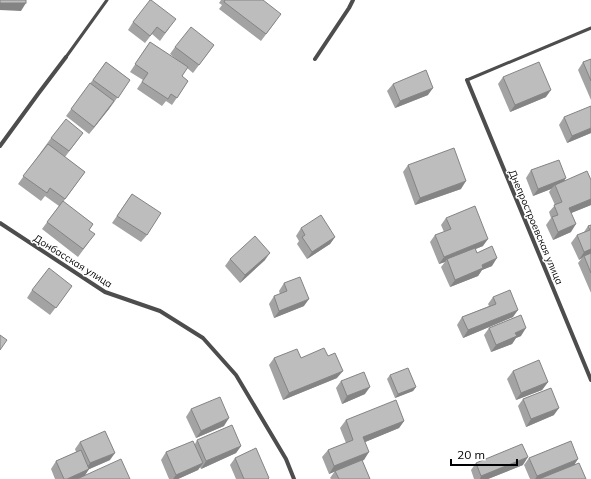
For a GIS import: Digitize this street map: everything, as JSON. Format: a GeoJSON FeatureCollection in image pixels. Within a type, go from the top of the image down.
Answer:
{"type":"FeatureCollection","features":[{"type":"Feature","properties":{"kind":"street"},"geometry":{"type":"LineString","coordinates":[[315,59],[349,8],[352,0]]}},
{"type":"Feature","properties":{"kind":"street"},"geometry":{"type":"LineString","coordinates":[[0,146],[66,57]]}},
{"type":"Feature","properties":{"kind":"street","name":"Днепростроевская улица"},"geometry":{"type":"LineString","coordinates":[[467,80],[591,380]]}},
{"type":"Feature","properties":{"kind":"street","name":"Донбасская улица"},"geometry":{"type":"LineString","coordinates":[[0,223],[105,292],[160,311],[203,338],[236,375],[286,459],[294,479]]}},
{"type":"Feature","properties":{"kind":"lane"},"geometry":{"type":"LineString","coordinates":[[66,57],[107,0]]}},
{"type":"Feature","properties":{"kind":"lane"},"geometry":{"type":"LineString","coordinates":[[467,80],[591,28]]}},
{"type":"Feature","properties":{"kind":"building"},"geometry":{"type":"Polygon","coordinates":[[[0,0],[26,0],[26,3],[0,3],[0,0]]]}},
{"type":"Feature","properties":{"kind":"building"},"geometry":{"type":"Polygon","coordinates":[[[150,0],[176,19],[165,33],[157,27],[150,36],[133,22],[150,0]]]}},
{"type":"Feature","properties":{"kind":"building"},"geometry":{"type":"Polygon","coordinates":[[[225,0],[263,0],[281,14],[266,34],[224,2],[225,0]]]}},
{"type":"Feature","properties":{"kind":"building"},"geometry":{"type":"Polygon","coordinates":[[[191,27],[214,45],[199,65],[175,47],[191,27]]]}},
{"type":"Feature","properties":{"kind":"building"},"geometry":{"type":"Polygon","coordinates":[[[150,42],[188,67],[182,76],[188,81],[177,98],[171,94],[168,99],[142,82],[148,73],[135,64],[150,42]]]}},
{"type":"Feature","properties":{"kind":"building"},"geometry":{"type":"Polygon","coordinates":[[[591,59],[591,81],[583,62],[591,59]]]}},
{"type":"Feature","properties":{"kind":"building"},"geometry":{"type":"Polygon","coordinates":[[[106,62],[130,80],[118,98],[93,80],[106,62]]]}},
{"type":"Feature","properties":{"kind":"building"},"geometry":{"type":"Polygon","coordinates":[[[539,62],[551,90],[515,105],[503,77],[539,62]]]}},
{"type":"Feature","properties":{"kind":"building"},"geometry":{"type":"Polygon","coordinates":[[[426,70],[433,88],[400,101],[393,84],[426,70]]]}},
{"type":"Feature","properties":{"kind":"building"},"geometry":{"type":"Polygon","coordinates":[[[90,83],[114,101],[94,127],[71,109],[90,83]]]}},
{"type":"Feature","properties":{"kind":"building"},"geometry":{"type":"Polygon","coordinates":[[[591,106],[591,128],[572,136],[564,117],[591,106]]]}},
{"type":"Feature","properties":{"kind":"building"},"geometry":{"type":"Polygon","coordinates":[[[66,119],[83,133],[69,151],[51,138],[66,119]]]}},
{"type":"Feature","properties":{"kind":"building"},"geometry":{"type":"Polygon","coordinates":[[[48,144],[85,172],[65,199],[50,188],[47,193],[23,176],[48,144]]]}},
{"type":"Feature","properties":{"kind":"building"},"geometry":{"type":"Polygon","coordinates":[[[454,148],[466,181],[420,198],[408,165],[454,148]]]}},
{"type":"Feature","properties":{"kind":"building"},"geometry":{"type":"Polygon","coordinates":[[[559,160],[566,178],[538,189],[531,170],[559,160]]]}},
{"type":"Feature","properties":{"kind":"building"},"geometry":{"type":"Polygon","coordinates":[[[587,171],[591,180],[591,199],[569,208],[576,224],[558,232],[552,217],[558,215],[554,205],[562,202],[555,185],[587,171]]]}},
{"type":"Feature","properties":{"kind":"building"},"geometry":{"type":"Polygon","coordinates":[[[132,194],[161,213],[147,235],[117,216],[132,194]]]}},
{"type":"Feature","properties":{"kind":"building"},"geometry":{"type":"Polygon","coordinates":[[[63,201],[93,224],[89,230],[95,234],[83,249],[47,222],[63,201]]]}},
{"type":"Feature","properties":{"kind":"building"},"geometry":{"type":"Polygon","coordinates":[[[475,206],[488,239],[444,257],[435,235],[451,229],[446,218],[475,206]]]}},
{"type":"Feature","properties":{"kind":"building"},"geometry":{"type":"Polygon","coordinates":[[[321,215],[335,237],[312,252],[302,237],[305,235],[301,228],[321,215]]]}},
{"type":"Feature","properties":{"kind":"building"},"geometry":{"type":"Polygon","coordinates":[[[591,225],[591,249],[584,252],[577,235],[590,230],[588,226],[591,225]]]}},
{"type":"Feature","properties":{"kind":"building"},"geometry":{"type":"Polygon","coordinates":[[[255,236],[270,253],[245,275],[230,259],[255,236]]]}},
{"type":"Feature","properties":{"kind":"building"},"geometry":{"type":"Polygon","coordinates":[[[492,246],[497,258],[482,265],[483,268],[455,280],[447,259],[475,248],[477,253],[492,246]]]}},
{"type":"Feature","properties":{"kind":"building"},"geometry":{"type":"Polygon","coordinates":[[[591,253],[591,273],[584,256],[591,253]]]}},
{"type":"Feature","properties":{"kind":"building"},"geometry":{"type":"Polygon","coordinates":[[[49,268],[72,286],[56,308],[32,290],[49,268]]]}},
{"type":"Feature","properties":{"kind":"building"},"geometry":{"type":"Polygon","coordinates":[[[300,277],[309,299],[279,311],[274,296],[287,291],[284,283],[300,277]]]}},
{"type":"Feature","properties":{"kind":"building"},"geometry":{"type":"Polygon","coordinates":[[[510,290],[518,310],[468,330],[462,317],[496,304],[493,297],[510,290]]]}},
{"type":"Feature","properties":{"kind":"building"},"geometry":{"type":"Polygon","coordinates":[[[521,315],[526,328],[515,333],[517,336],[496,345],[489,328],[521,315]]]}},
{"type":"Feature","properties":{"kind":"building"},"geometry":{"type":"Polygon","coordinates":[[[0,335],[7,340],[0,350],[0,335]]]}},
{"type":"Feature","properties":{"kind":"building"},"geometry":{"type":"Polygon","coordinates":[[[324,348],[328,356],[335,353],[343,371],[289,393],[274,358],[297,349],[301,358],[324,348]]]}},
{"type":"Feature","properties":{"kind":"building"},"geometry":{"type":"Polygon","coordinates":[[[539,360],[548,382],[521,393],[513,371],[539,360]]]}},
{"type":"Feature","properties":{"kind":"building"},"geometry":{"type":"Polygon","coordinates":[[[408,368],[416,387],[398,394],[390,375],[408,368]]]}},
{"type":"Feature","properties":{"kind":"building"},"geometry":{"type":"Polygon","coordinates":[[[364,372],[370,387],[347,396],[341,381],[364,372]]]}},
{"type":"Feature","properties":{"kind":"building"},"geometry":{"type":"Polygon","coordinates":[[[551,388],[559,408],[531,419],[523,399],[551,388]]]}},
{"type":"Feature","properties":{"kind":"building"},"geometry":{"type":"Polygon","coordinates":[[[220,397],[229,418],[201,431],[191,409],[220,397]]]}},
{"type":"Feature","properties":{"kind":"building"},"geometry":{"type":"Polygon","coordinates":[[[396,400],[404,421],[363,437],[369,452],[334,466],[328,450],[353,440],[346,420],[396,400]]]}},
{"type":"Feature","properties":{"kind":"building"},"geometry":{"type":"Polygon","coordinates":[[[232,425],[241,446],[206,461],[197,440],[232,425]]]}},
{"type":"Feature","properties":{"kind":"building"},"geometry":{"type":"Polygon","coordinates":[[[105,431],[115,453],[90,463],[80,442],[105,431]]]}},
{"type":"Feature","properties":{"kind":"building"},"geometry":{"type":"Polygon","coordinates":[[[193,441],[203,463],[176,475],[166,452],[193,441]]]}},
{"type":"Feature","properties":{"kind":"building"},"geometry":{"type":"Polygon","coordinates":[[[571,441],[578,459],[537,476],[529,458],[571,441]]]}},
{"type":"Feature","properties":{"kind":"building"},"geometry":{"type":"Polygon","coordinates":[[[522,444],[528,457],[481,476],[476,463],[522,444]]]}},
{"type":"Feature","properties":{"kind":"building"},"geometry":{"type":"Polygon","coordinates":[[[256,448],[269,478],[244,479],[235,458],[256,448]]]}},
{"type":"Feature","properties":{"kind":"building"},"geometry":{"type":"Polygon","coordinates":[[[81,450],[89,469],[64,479],[56,461],[81,450]]]}},
{"type":"Feature","properties":{"kind":"building"},"geometry":{"type":"Polygon","coordinates":[[[121,459],[130,479],[77,479],[121,459]]]}},
{"type":"Feature","properties":{"kind":"building"},"geometry":{"type":"Polygon","coordinates":[[[362,460],[370,479],[339,479],[335,471],[362,460]]]}},
{"type":"Feature","properties":{"kind":"building"},"geometry":{"type":"Polygon","coordinates":[[[579,463],[586,479],[539,479],[579,463]]]}}]}
